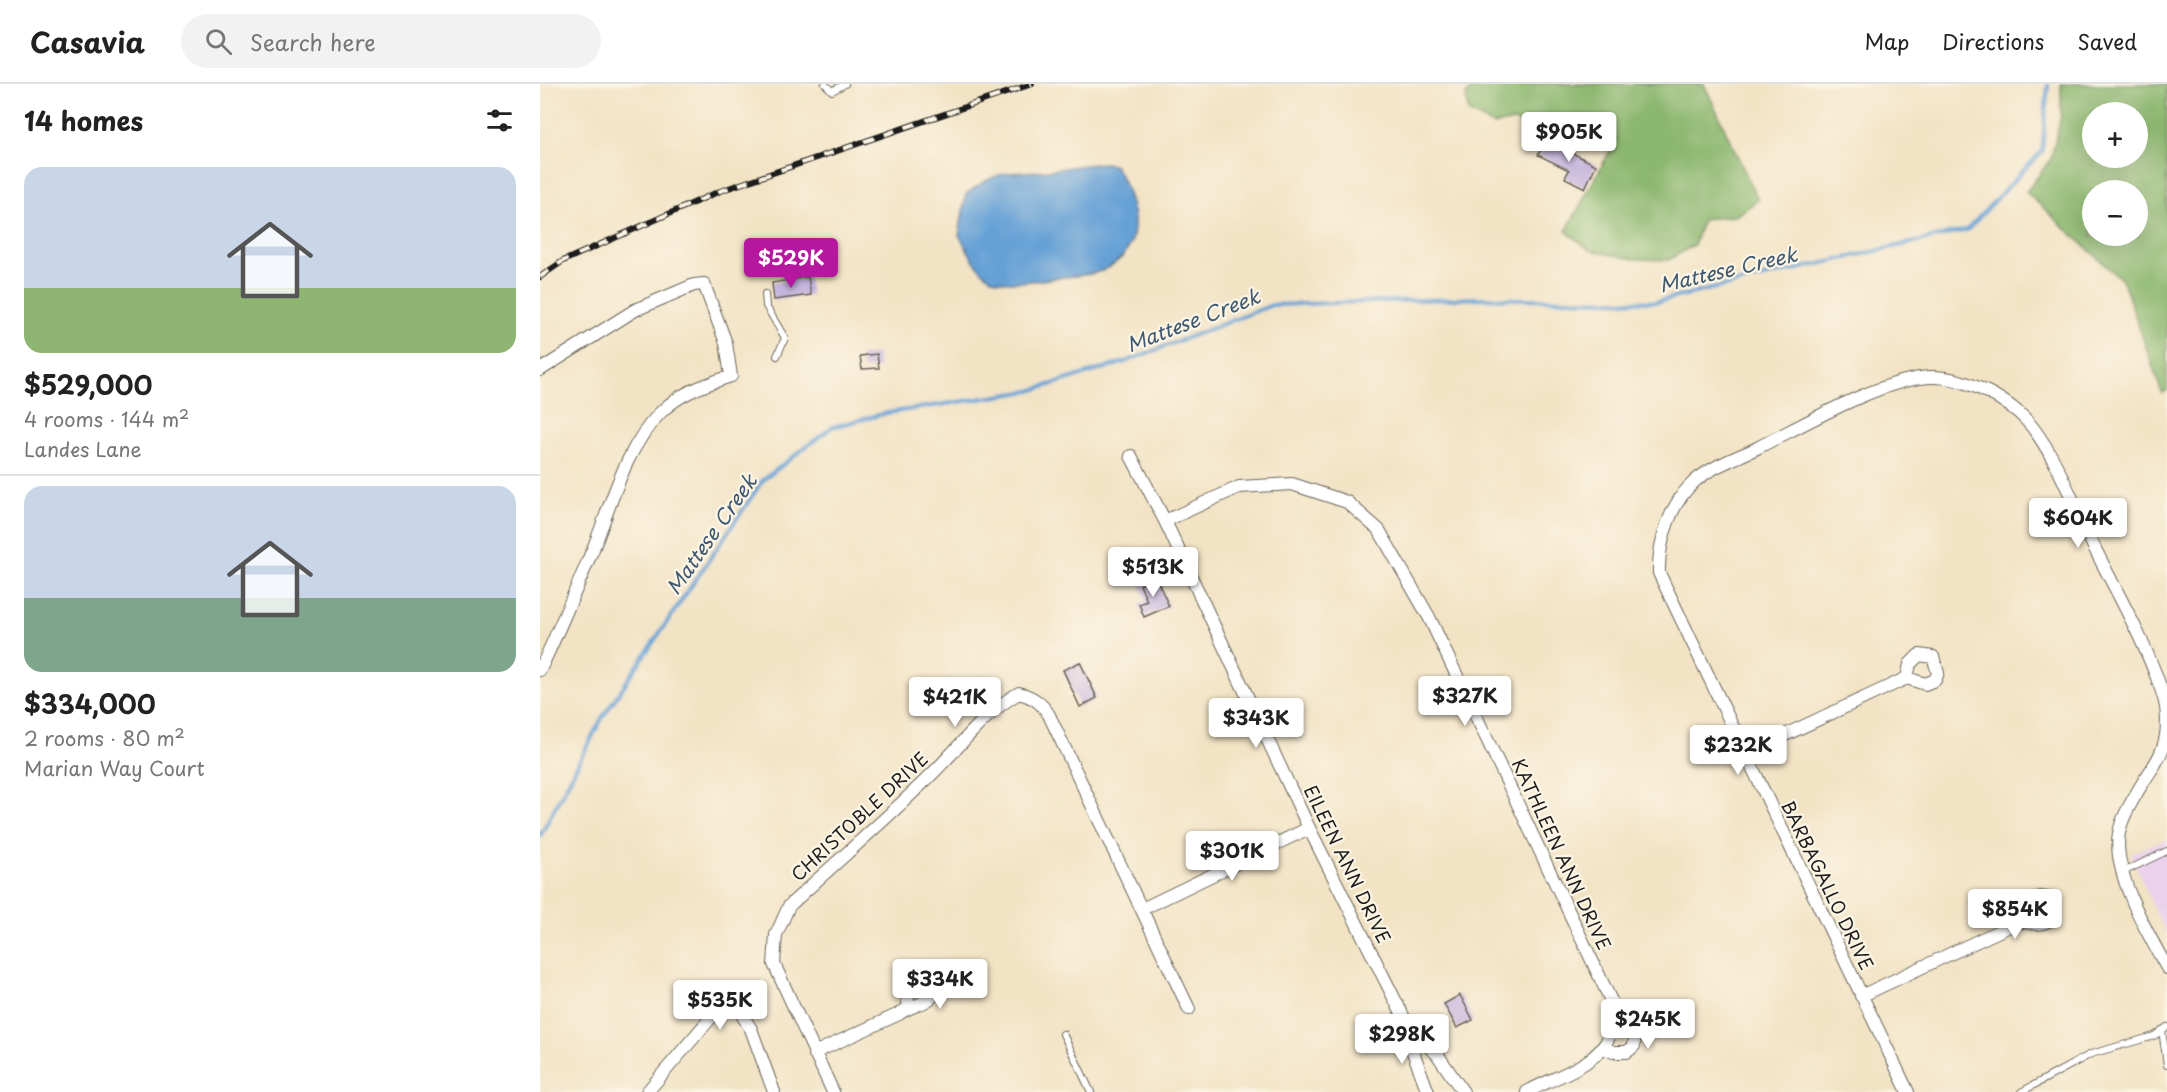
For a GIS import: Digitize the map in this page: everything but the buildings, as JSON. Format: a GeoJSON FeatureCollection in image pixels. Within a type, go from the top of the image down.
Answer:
{"type":"FeatureCollection","features":[{"type":"Feature","properties":{"kind":"street"},"geometry":{"type":"LineString","coordinates":[[540,370],[635,310],[694,285],[704,284],[726,343],[731,376],[690,390],[660,413],[645,430],[623,471],[593,548],[540,670]]}},
{"type":"Feature","properties":{"kind":"street","name":"BARBAGALLO DRIVE"},"geometry":{"type":"LineString","coordinates":[[1908,1092],[1659,573],[1658,556],[1664,532],[1674,509],[1688,489],[1709,472],[1856,399],[1908,381],[1931,377],[1960,382],[2005,402],[2021,414],[2035,430],[2067,489],[2131,620],[2164,700],[2167,727],[2162,751],[2158,763],[2127,810],[2119,833],[2119,852],[2123,872],[2146,930],[2167,968]]}},
{"type":"Feature","properties":{"kind":"street","name":"EILEEN ANN DRIVE"},"geometry":{"type":"LineString","coordinates":[[1131,456],[1165,521],[1309,828],[1409,1028],[1413,1052],[1428,1092]]}},
{"type":"Feature","properties":{"kind":"street","name":"KATHLEEN ANN DRIVE"},"geometry":{"type":"LineString","coordinates":[[1165,521],[1239,486],[1292,484],[1347,502],[1379,530],[1429,616],[1614,1007],[1610,1035],[1602,1048]]}},
{"type":"Feature","properties":{"kind":"street"},"geometry":{"type":"LineString","coordinates":[[1744,754],[1907,678]]}},
{"type":"Feature","properties":{"kind":"street","name":"CHRISTOBLE DRIVE"},"geometry":{"type":"LineString","coordinates":[[833,1092],[774,964],[776,935],[789,906],[934,772],[983,720],[1004,701],[1019,693],[1031,696],[1042,704],[1049,715],[1189,1009]]}},
{"type":"Feature","properties":{"kind":"street"},"geometry":{"type":"LineString","coordinates":[[1142,909],[1309,828]]}},
{"type":"Feature","properties":{"kind":"street"},"geometry":{"type":"LineString","coordinates":[[1861,996],[2020,921]]}},
{"type":"Feature","properties":{"kind":"street"},"geometry":{"type":"LineString","coordinates":[[814,1053],[899,1014],[909,1006]]}},
{"type":"Feature","properties":{"kind":"street"},"geometry":{"type":"LineString","coordinates":[[647,1092],[720,1007],[739,1010],[751,1029],[774,1092]]}},
{"type":"Feature","properties":{"kind":"street"},"geometry":{"type":"LineString","coordinates":[[1527,1092],[1565,1074],[1602,1048],[1614,1052],[1627,1052],[1634,1046],[1635,1034],[1626,1026],[1612,1021]]}},
{"type":"Feature","properties":{"kind":"street","name":"EILEEN ANN DRIVE"},"geometry":{"type":"LineString","coordinates":[[1409,1028],[1437,1054],[1463,1092]]}},
{"type":"Feature","properties":{"kind":"lane"},"geometry":{"type":"LineString","coordinates":[[825,84],[832,90],[845,84]]}},
{"type":"Feature","properties":{"kind":"lane"},"geometry":{"type":"LineString","coordinates":[[765,294],[766,306],[785,338],[777,356]]}},
{"type":"Feature","properties":{"kind":"lane"},"geometry":{"type":"LineString","coordinates":[[2123,872],[2145,859],[2167,851]]}},
{"type":"Feature","properties":{"kind":"lane"},"geometry":{"type":"LineString","coordinates":[[2165,1029],[2167,1065]]}},
{"type":"Feature","properties":{"kind":"lane"},"geometry":{"type":"LineString","coordinates":[[2021,1092],[2091,1054],[2154,1036],[2165,1029]]}},
{"type":"Feature","properties":{"kind":"lane"},"geometry":{"type":"LineString","coordinates":[[1063,1034],[1090,1092]]}},
{"type":"Feature","properties":{"kind":"shaded area"},"geometry":{"type":"Polygon","coordinates":[[[2167,839],[2167,933],[2155,912],[2131,853],[2167,839]]]}},
{"type":"Feature","properties":{"kind":"green space"},"geometry":{"type":"Polygon","coordinates":[[[1475,84],[1704,84],[1758,200],[1736,216],[1703,219],[1694,245],[1669,260],[1633,259],[1590,250],[1566,231],[1617,138],[1570,124],[1531,128],[1514,121],[1493,125],[1468,112],[1466,95],[1475,84]]]}},
{"type":"Feature","properties":{"kind":"green space"},"geometry":{"type":"Polygon","coordinates":[[[2061,84],[2167,84],[2167,391],[2162,393],[2123,281],[2085,246],[2148,246],[2148,180],[2082,180],[2082,243],[2026,192],[2051,159],[2061,116],[2061,84]]]}},
{"type":"Feature","properties":{"kind":"water"},"geometry":{"type":"Polygon","coordinates":[[[1106,163],[1115,166],[1129,195],[1133,210],[1132,238],[1127,251],[1117,262],[1090,274],[1042,280],[1001,281],[984,273],[959,235],[966,194],[989,179],[1006,173],[1106,163]]]}},
{"type":"Feature","properties":{"kind":"waterway","name":"Mattese Creek"},"geometry":{"type":"LineString","coordinates":[[540,836],[602,718],[763,480],[832,427],[887,413],[1030,391],[1125,362],[1272,305],[1481,298],[1655,302],[1967,230],[2042,151],[2048,84]]}},
{"type":"Feature","properties":{"kind":"railway"},"geometry":{"type":"LineString","coordinates":[[540,277],[563,261],[720,191],[1032,84]]}}]}
